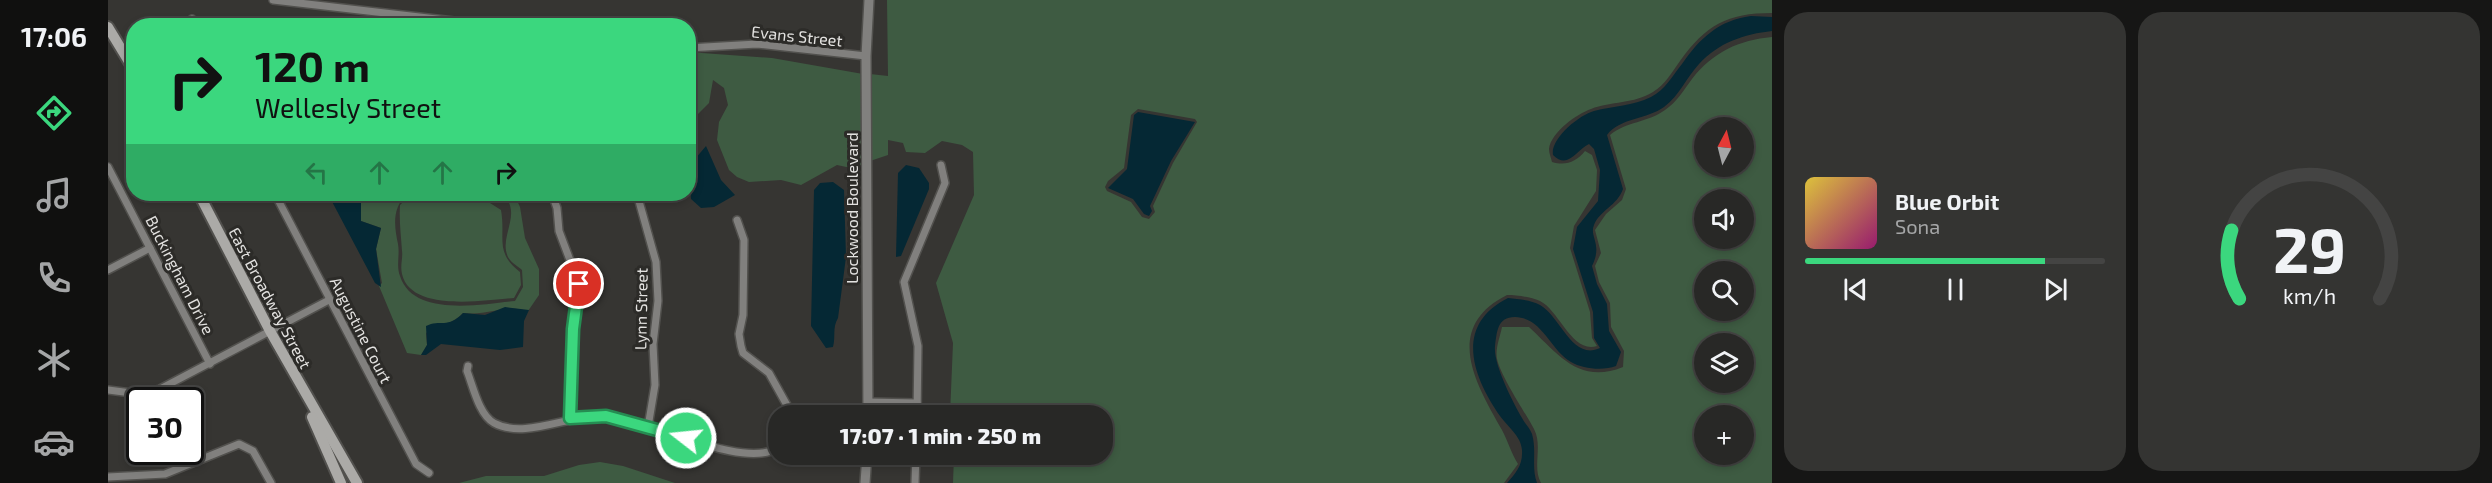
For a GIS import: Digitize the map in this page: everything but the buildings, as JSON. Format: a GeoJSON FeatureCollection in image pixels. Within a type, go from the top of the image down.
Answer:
{"type":"FeatureCollection","features":[{"type":"Feature","properties":{"kind":"main road"},"geometry":{"type":"LineString","coordinates":[[108,27],[126,57]]}},
{"type":"Feature","properties":{"kind":"main road","name":"East Broadway Street"},"geometry":{"type":"LineString","coordinates":[[203,201],[298,384],[357,483]]}},
{"type":"Feature","properties":{"kind":"main road","name":"East Broadway Street"},"geometry":{"type":"LineString","coordinates":[[298,384],[340,483]]}},
{"type":"Feature","properties":{"kind":"street"},"geometry":{"type":"LineString","coordinates":[[273,0],[428,18]]}},
{"type":"Feature","properties":{"kind":"street","name":"Lockwood Boulevard"},"geometry":{"type":"LineString","coordinates":[[868,405],[866,56],[869,0]]}},
{"type":"Feature","properties":{"kind":"street","name":"Evans Street"},"geometry":{"type":"LineString","coordinates":[[696,48],[757,44],[866,56]]}},
{"type":"Feature","properties":{"kind":"street"},"geometry":{"type":"LineString","coordinates":[[903,405],[917,403],[918,346],[904,282],[945,183],[941,165]]}},
{"type":"Feature","properties":{"kind":"street","name":"Buckingham Drive"},"geometry":{"type":"LineString","coordinates":[[108,167],[210,364]]}},
{"type":"Feature","properties":{"kind":"street","name":"Augustine Court"},"geometry":{"type":"LineString","coordinates":[[279,201],[416,465],[429,473]]}},
{"type":"Feature","properties":{"kind":"street"},"geometry":{"type":"LineString","coordinates":[[555,201],[559,231],[579,284],[573,329],[570,418]]}},
{"type":"Feature","properties":{"kind":"street","name":"Lynn Street"},"geometry":{"type":"LineString","coordinates":[[639,201],[656,262],[658,291],[653,344],[655,385],[648,427]]}},
{"type":"Feature","properties":{"kind":"street"},"geometry":{"type":"LineString","coordinates":[[736,220],[744,240],[742,315],[739,334],[741,346],[743,353],[769,374],[787,405]]}},
{"type":"Feature","properties":{"kind":"street"},"geometry":{"type":"LineString","coordinates":[[108,270],[150,248]]}},
{"type":"Feature","properties":{"kind":"street"},"geometry":{"type":"LineString","coordinates":[[108,390],[149,393],[210,364],[330,300]]}},
{"type":"Feature","properties":{"kind":"street"},"geometry":{"type":"LineString","coordinates":[[468,366],[467,371],[486,416],[495,424],[520,428],[552,425],[570,418],[606,416],[723,449],[768,452]]}},
{"type":"Feature","properties":{"kind":"street"},"geometry":{"type":"LineString","coordinates":[[108,477],[165,474],[239,444],[253,451],[271,483]]}},
{"type":"Feature","properties":{"kind":"street"},"geometry":{"type":"LineString","coordinates":[[865,483],[866,465]]}},
{"type":"Feature","properties":{"kind":"street"},"geometry":{"type":"LineString","coordinates":[[915,483],[916,465]]}},
{"type":"Feature","properties":{"kind":"green space"},"geometry":{"type":"Polygon","coordinates":[[[887,0],[1772,0],[1772,13],[1742,15],[1719,23],[1709,30],[1699,38],[1665,82],[1653,92],[1638,99],[1585,111],[1572,119],[1554,136],[1549,151],[1552,162],[1562,164],[1570,162],[1585,151],[1592,155],[1597,170],[1596,191],[1574,226],[1570,248],[1590,312],[1592,338],[1597,346],[1588,347],[1580,344],[1547,306],[1524,296],[1507,295],[1487,308],[1475,324],[1470,340],[1470,358],[1475,376],[1518,464],[1504,483],[953,483],[954,465],[1113,465],[1113,405],[950,405],[953,343],[936,283],[974,195],[973,152],[962,145],[942,141],[925,153],[906,152],[903,143],[888,140],[888,155],[870,161],[870,74],[888,76],[887,0]],[[1138,109],[1131,115],[1124,168],[1108,181],[1105,187],[1107,191],[1131,202],[1142,217],[1149,219],[1155,212],[1153,206],[1173,163],[1197,122],[1195,119],[1138,109]]]}},
{"type":"Feature","properties":{"kind":"green space"},"geometry":{"type":"Polygon","coordinates":[[[1772,37],[1772,483],[1541,483],[1537,470],[1537,436],[1503,375],[1497,359],[1497,347],[1502,327],[1529,327],[1570,364],[1582,369],[1608,372],[1623,367],[1624,351],[1611,327],[1610,303],[1599,282],[1595,266],[1601,253],[1595,230],[1606,214],[1622,200],[1626,189],[1610,135],[1623,127],[1659,114],[1680,96],[1709,61],[1738,44],[1772,37]]]}},
{"type":"Feature","properties":{"kind":"green space"},"geometry":{"type":"Polygon","coordinates":[[[696,53],[772,58],[863,74],[863,164],[851,168],[837,165],[801,185],[781,180],[749,182],[737,177],[729,170],[717,140],[719,122],[728,105],[724,88],[713,80],[709,103],[696,116],[696,53]]]}},
{"type":"Feature","properties":{"kind":"green space"},"geometry":{"type":"Polygon","coordinates":[[[361,201],[401,201],[395,217],[399,272],[407,289],[419,298],[450,305],[515,301],[523,287],[522,270],[509,259],[506,241],[511,217],[508,201],[517,201],[525,238],[539,269],[539,295],[528,311],[503,309],[463,313],[454,320],[426,333],[427,345],[421,355],[407,353],[379,286],[382,283],[376,249],[381,228],[361,221],[361,201]]]}},
{"type":"Feature","properties":{"kind":"green space"},"geometry":{"type":"Polygon","coordinates":[[[404,201],[472,201],[490,203],[501,210],[504,251],[512,265],[520,272],[521,285],[514,298],[469,302],[451,301],[419,294],[408,286],[401,271],[400,205],[404,201]]]}},
{"type":"Feature","properties":{"kind":"green space"},"geometry":{"type":"Polygon","coordinates":[[[600,462],[623,466],[675,483],[459,483],[486,476],[544,476],[579,465],[600,462]]]}},
{"type":"Feature","properties":{"kind":"water"},"geometry":{"type":"Polygon","coordinates":[[[1751,16],[1772,17],[1772,31],[1751,34],[1714,50],[1694,69],[1664,107],[1619,125],[1607,135],[1623,189],[1617,200],[1600,215],[1594,225],[1596,252],[1592,266],[1597,284],[1607,304],[1609,331],[1621,352],[1616,366],[1593,368],[1581,366],[1564,357],[1533,323],[1515,317],[1501,322],[1495,346],[1497,363],[1509,393],[1532,434],[1537,483],[1507,483],[1520,464],[1522,450],[1517,436],[1490,401],[1476,368],[1473,352],[1474,337],[1480,322],[1491,309],[1508,298],[1529,301],[1540,305],[1547,311],[1574,343],[1590,350],[1600,348],[1594,338],[1593,312],[1573,249],[1577,227],[1598,201],[1600,170],[1594,149],[1589,144],[1568,160],[1563,160],[1553,155],[1556,142],[1567,128],[1588,113],[1637,102],[1656,94],[1695,47],[1711,32],[1729,22],[1751,16]]]}},
{"type":"Feature","properties":{"kind":"water"},"geometry":{"type":"Polygon","coordinates":[[[1138,112],[1195,122],[1171,161],[1150,206],[1152,211],[1149,216],[1144,214],[1133,199],[1108,188],[1127,169],[1134,115],[1138,112]]]}},
{"type":"Feature","properties":{"kind":"water"},"geometry":{"type":"Polygon","coordinates":[[[706,146],[721,180],[735,195],[714,207],[701,208],[693,201],[696,201],[696,158],[706,146]]]}},
{"type":"Feature","properties":{"kind":"water"},"geometry":{"type":"Polygon","coordinates":[[[906,165],[919,168],[929,183],[929,189],[901,256],[896,257],[898,173],[906,165]]]}},
{"type":"Feature","properties":{"kind":"water"},"geometry":{"type":"Polygon","coordinates":[[[833,182],[844,190],[846,257],[833,347],[826,348],[811,326],[814,190],[820,183],[833,182]]]}},
{"type":"Feature","properties":{"kind":"water"},"geometry":{"type":"Polygon","coordinates":[[[332,201],[361,201],[361,221],[381,228],[376,249],[381,287],[375,283],[332,201]]]}},
{"type":"Feature","properties":{"kind":"water"},"geometry":{"type":"Polygon","coordinates":[[[505,307],[529,310],[524,321],[523,347],[500,350],[441,344],[426,355],[421,355],[427,345],[426,326],[453,321],[463,313],[485,315],[505,307]]]}},
{"type":"Feature","properties":{"kind":"route"},"geometry":{"type":"LineString","coordinates":[[579,284],[573,329],[570,418],[606,416],[686,438]]}}]}
